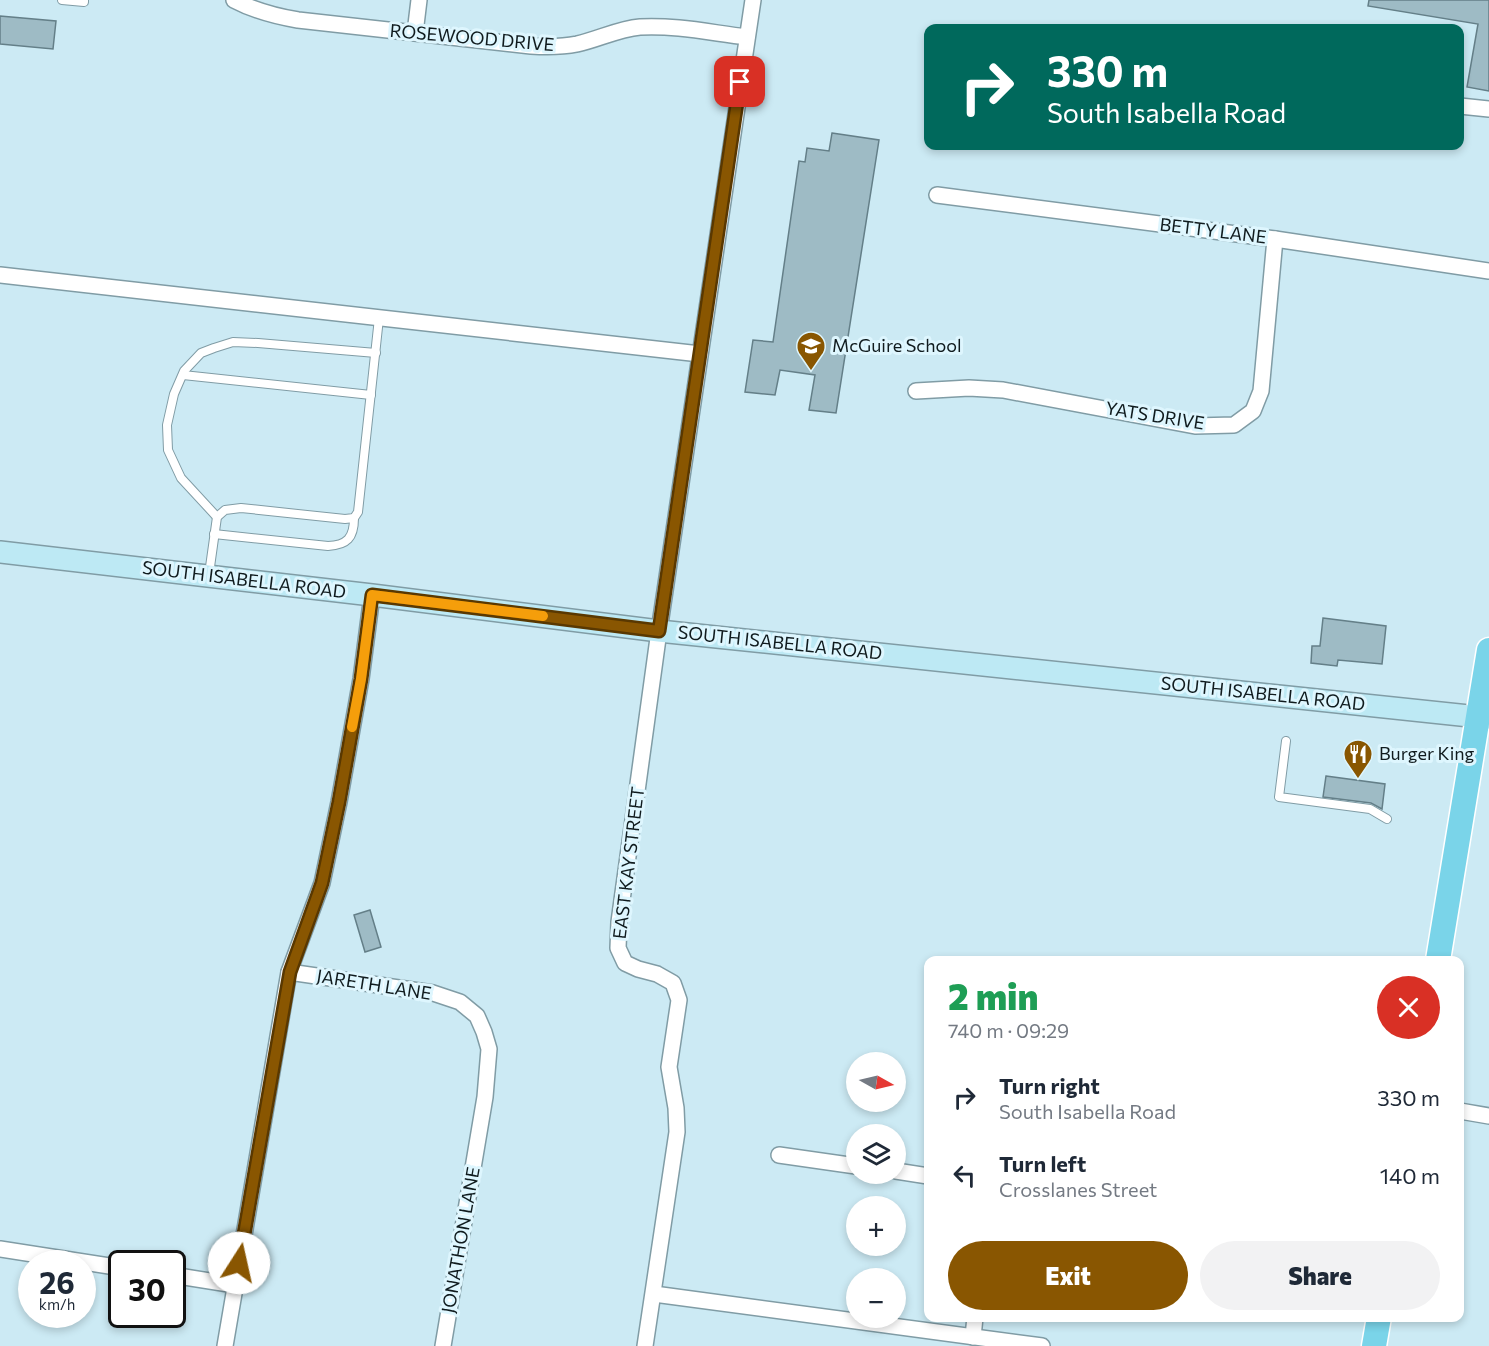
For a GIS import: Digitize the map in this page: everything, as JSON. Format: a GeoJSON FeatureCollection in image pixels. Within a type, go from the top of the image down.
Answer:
{"type":"FeatureCollection","features":[{"type":"Feature","properties":{"kind":"main road","name":"SOUTH ISABELLA ROAD"},"geometry":{"type":"LineString","coordinates":[[0,552],[659,631],[1484,717]]}},
{"type":"Feature","properties":{"kind":"main road"},"geometry":{"type":"LineString","coordinates":[[1439,956],[1484,717],[1489,650]]}},
{"type":"Feature","properties":{"kind":"main road"},"geometry":{"type":"LineString","coordinates":[[1374,1346],[1378,1322]]}},
{"type":"Feature","properties":{"kind":"street","name":"ROSEWOOD DRIVE"},"geometry":{"type":"LineString","coordinates":[[234,0],[250,9],[290,19],[531,46],[557,47],[578,44],[639,27],[672,28],[747,37]]}},
{"type":"Feature","properties":{"kind":"street"},"geometry":{"type":"LineString","coordinates":[[415,33],[419,0]]}},
{"type":"Feature","properties":{"kind":"street","name":"EAST KAY STREET"},"geometry":{"type":"LineString","coordinates":[[645,1346],[677,1132],[676,1108],[669,1067],[679,1000],[673,982],[625,963],[618,948],[619,922],[659,631],[753,0]]}},
{"type":"Feature","properties":{"kind":"street"},"geometry":{"type":"LineString","coordinates":[[1464,106],[1489,109]]}},
{"type":"Feature","properties":{"kind":"street","name":"BETTY LANE"},"geometry":{"type":"LineString","coordinates":[[937,195],[1275,239],[1489,271]]}},
{"type":"Feature","properties":{"kind":"street","name":"YATS DRIVE"},"geometry":{"type":"LineString","coordinates":[[916,391],[969,388],[1003,390],[1195,426],[1234,425],[1253,411],[1261,391],[1275,239]]}},
{"type":"Feature","properties":{"kind":"street"},"geometry":{"type":"LineString","coordinates":[[0,275],[700,354]]}},
{"type":"Feature","properties":{"kind":"street"},"geometry":{"type":"LineString","coordinates":[[225,1346],[290,972],[322,883],[361,679],[372,595]]}},
{"type":"Feature","properties":{"kind":"street","name":"JARETH LANE"},"geometry":{"type":"LineString","coordinates":[[290,972],[433,993],[460,1002],[477,1016],[489,1049],[479,1133]]}},
{"type":"Feature","properties":{"kind":"street"},"geometry":{"type":"LineString","coordinates":[[1464,1113],[1489,1116]]}},
{"type":"Feature","properties":{"kind":"street","name":"JONATHON LANE"},"geometry":{"type":"LineString","coordinates":[[443,1346],[479,1133]]}},
{"type":"Feature","properties":{"kind":"street"},"geometry":{"type":"LineString","coordinates":[[779,1155],[846,1165]]}},
{"type":"Feature","properties":{"kind":"street"},"geometry":{"type":"LineString","coordinates":[[906,1173],[924,1176]]}},
{"type":"Feature","properties":{"kind":"street"},"geometry":{"type":"LineString","coordinates":[[0,1249],[108,1266]]}},
{"type":"Feature","properties":{"kind":"street"},"geometry":{"type":"LineString","coordinates":[[186,1277],[236,1285]]}},
{"type":"Feature","properties":{"kind":"street"},"geometry":{"type":"LineString","coordinates":[[654,1294],[1042,1346]]}},
{"type":"Feature","properties":{"kind":"street"},"geometry":{"type":"LineString","coordinates":[[973,1337],[974,1322]]}},
{"type":"Feature","properties":{"kind":"lane"},"geometry":{"type":"LineString","coordinates":[[62,0],[84,2],[84,0]]}},
{"type":"Feature","properties":{"kind":"lane"},"geometry":{"type":"LineString","coordinates":[[214,534],[328,546],[345,543],[354,527],[354,518],[358,512],[379,318]]}},
{"type":"Feature","properties":{"kind":"lane"},"geometry":{"type":"LineString","coordinates":[[217,517],[181,478],[168,450],[167,425],[174,394],[184,371],[201,353],[233,342],[376,353]]}},
{"type":"Feature","properties":{"kind":"lane"},"geometry":{"type":"LineString","coordinates":[[183,375],[371,395]]}},
{"type":"Feature","properties":{"kind":"lane"},"geometry":{"type":"LineString","coordinates":[[208,576],[217,517],[225,510],[241,508],[354,518]]}},
{"type":"Feature","properties":{"kind":"lane"},"geometry":{"type":"LineString","coordinates":[[1286,741],[1279,797],[1370,809],[1387,819]]}},
{"type":"Feature","properties":{"kind":"building"},"geometry":{"type":"Polygon","coordinates":[[[1369,0],[1489,0],[1489,91],[1467,87],[1478,24],[1368,6],[1369,0]]]}},
{"type":"Feature","properties":{"kind":"building"},"geometry":{"type":"Polygon","coordinates":[[[0,16],[56,21],[53,49],[0,44],[0,16]]]}},
{"type":"Feature","properties":{"kind":"building"},"geometry":{"type":"Polygon","coordinates":[[[832,133],[879,140],[836,413],[809,410],[815,375],[780,370],[775,395],[745,392],[753,340],[773,342],[799,161],[805,162],[807,148],[829,151],[832,133]]]}},
{"type":"Feature","properties":{"kind":"building"},"geometry":{"type":"Polygon","coordinates":[[[1323,618],[1386,626],[1382,664],[1338,660],[1337,666],[1311,663],[1312,646],[1320,646],[1323,618]]]}},
{"type":"Feature","properties":{"kind":"building"},"geometry":{"type":"Polygon","coordinates":[[[1326,776],[1385,784],[1382,809],[1371,803],[1323,797],[1326,776]]]}},
{"type":"Feature","properties":{"kind":"building"},"geometry":{"type":"Polygon","coordinates":[[[370,910],[381,947],[365,952],[354,915],[370,910]]]}},
{"type":"Feature","properties":{"kind":"slow traffic"},"geometry":{"type":"LineString","coordinates":[[352,727],[372,595],[543,616]]}},
{"type":"Feature","properties":{"kind":"place","name":"McGuire School"},"geometry":{"type":"Point","coordinates":[811,372]}},
{"type":"Feature","properties":{"kind":"place","name":"Burger King"},"geometry":{"type":"Point","coordinates":[1358,780]}},
{"type":"Feature","properties":{"kind":"route"},"geometry":{"type":"LineString","coordinates":[[239,1263],[290,972],[322,883],[339,802],[361,679],[372,595],[659,631],[740,82]]}}]}
